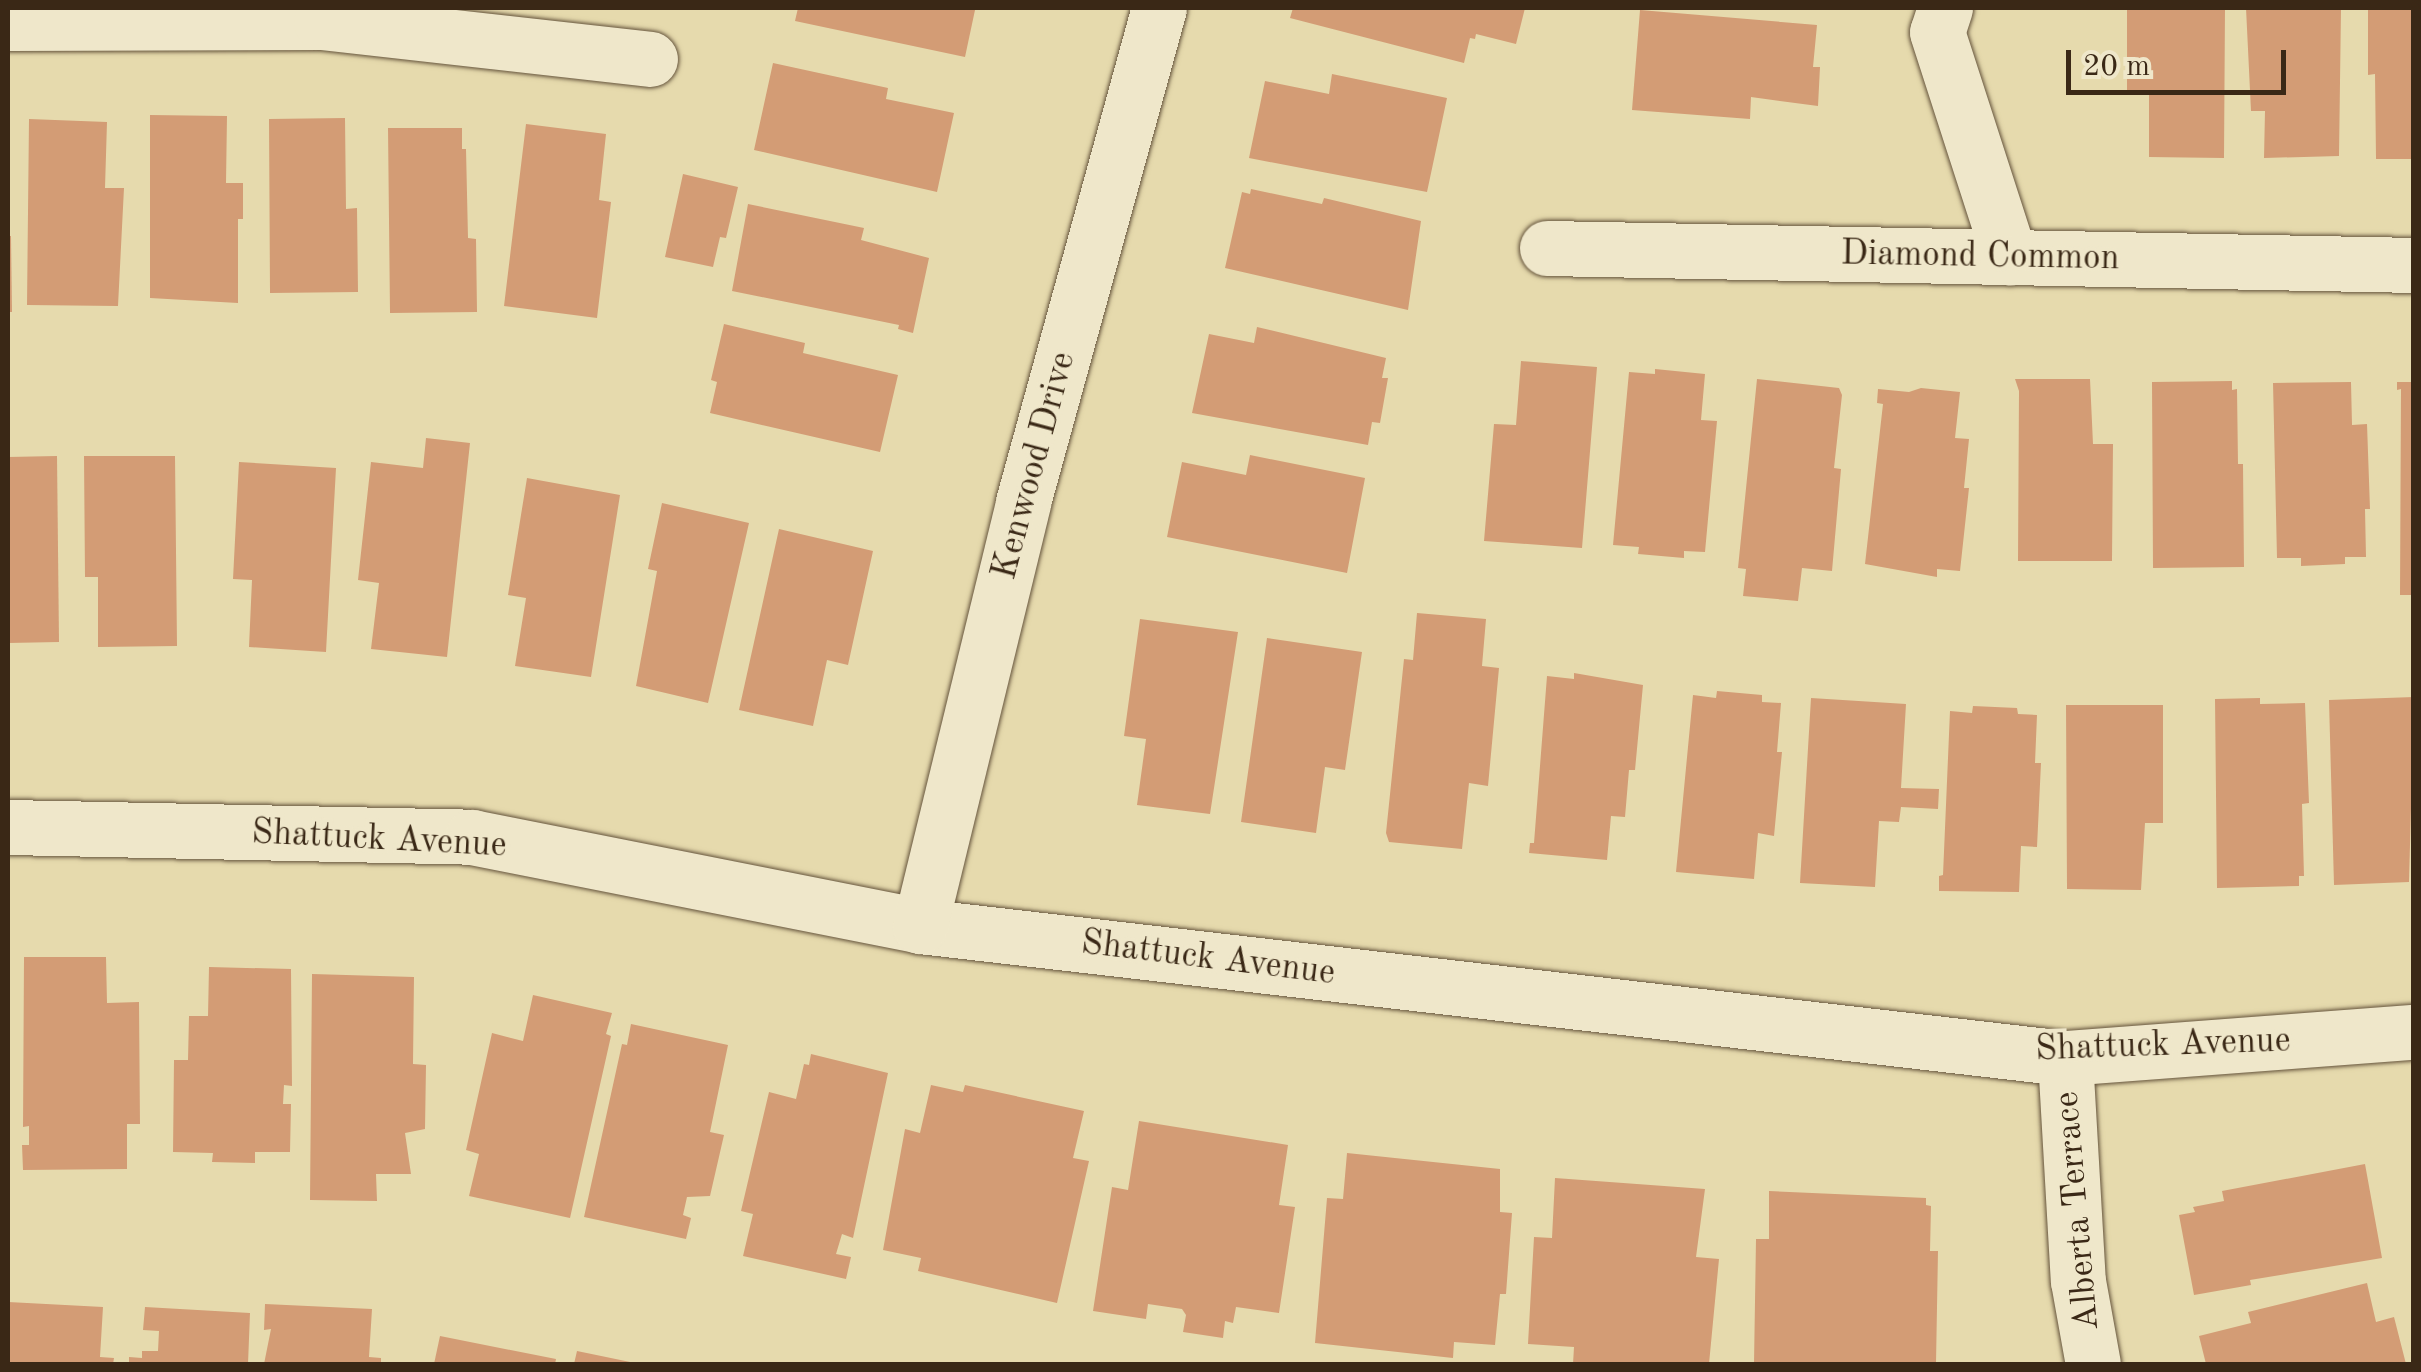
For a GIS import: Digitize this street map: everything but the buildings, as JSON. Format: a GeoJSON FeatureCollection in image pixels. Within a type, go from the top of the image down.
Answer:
{"type":"FeatureCollection","features":[{"type":"Feature","properties":{"kind":"street","name":"Kenwood Drive"},"geometry":{"type":"LineString","coordinates":[[920,926],[1024,502],[1159,8]]}},
{"type":"Feature","properties":{"kind":"street"},"geometry":{"type":"LineString","coordinates":[[1945,8],[1937,32],[2010,258]]}},
{"type":"Feature","properties":{"kind":"street"},"geometry":{"type":"LineString","coordinates":[[8,23],[323,15],[650,60]]}},
{"type":"Feature","properties":{"kind":"street","name":"Diamond Common"},"geometry":{"type":"LineString","coordinates":[[1546,248],[2414,265]]}},
{"type":"Feature","properties":{"kind":"street","name":"Shattuck Avenue"},"geometry":{"type":"LineString","coordinates":[[8,826],[472,837],[920,926],[2065,1058],[2414,1032]]}},
{"type":"Feature","properties":{"kind":"street","name":"Alberta Terrace"},"geometry":{"type":"LineString","coordinates":[[2065,1058],[2078,1281],[2094,1364]]}}]}
